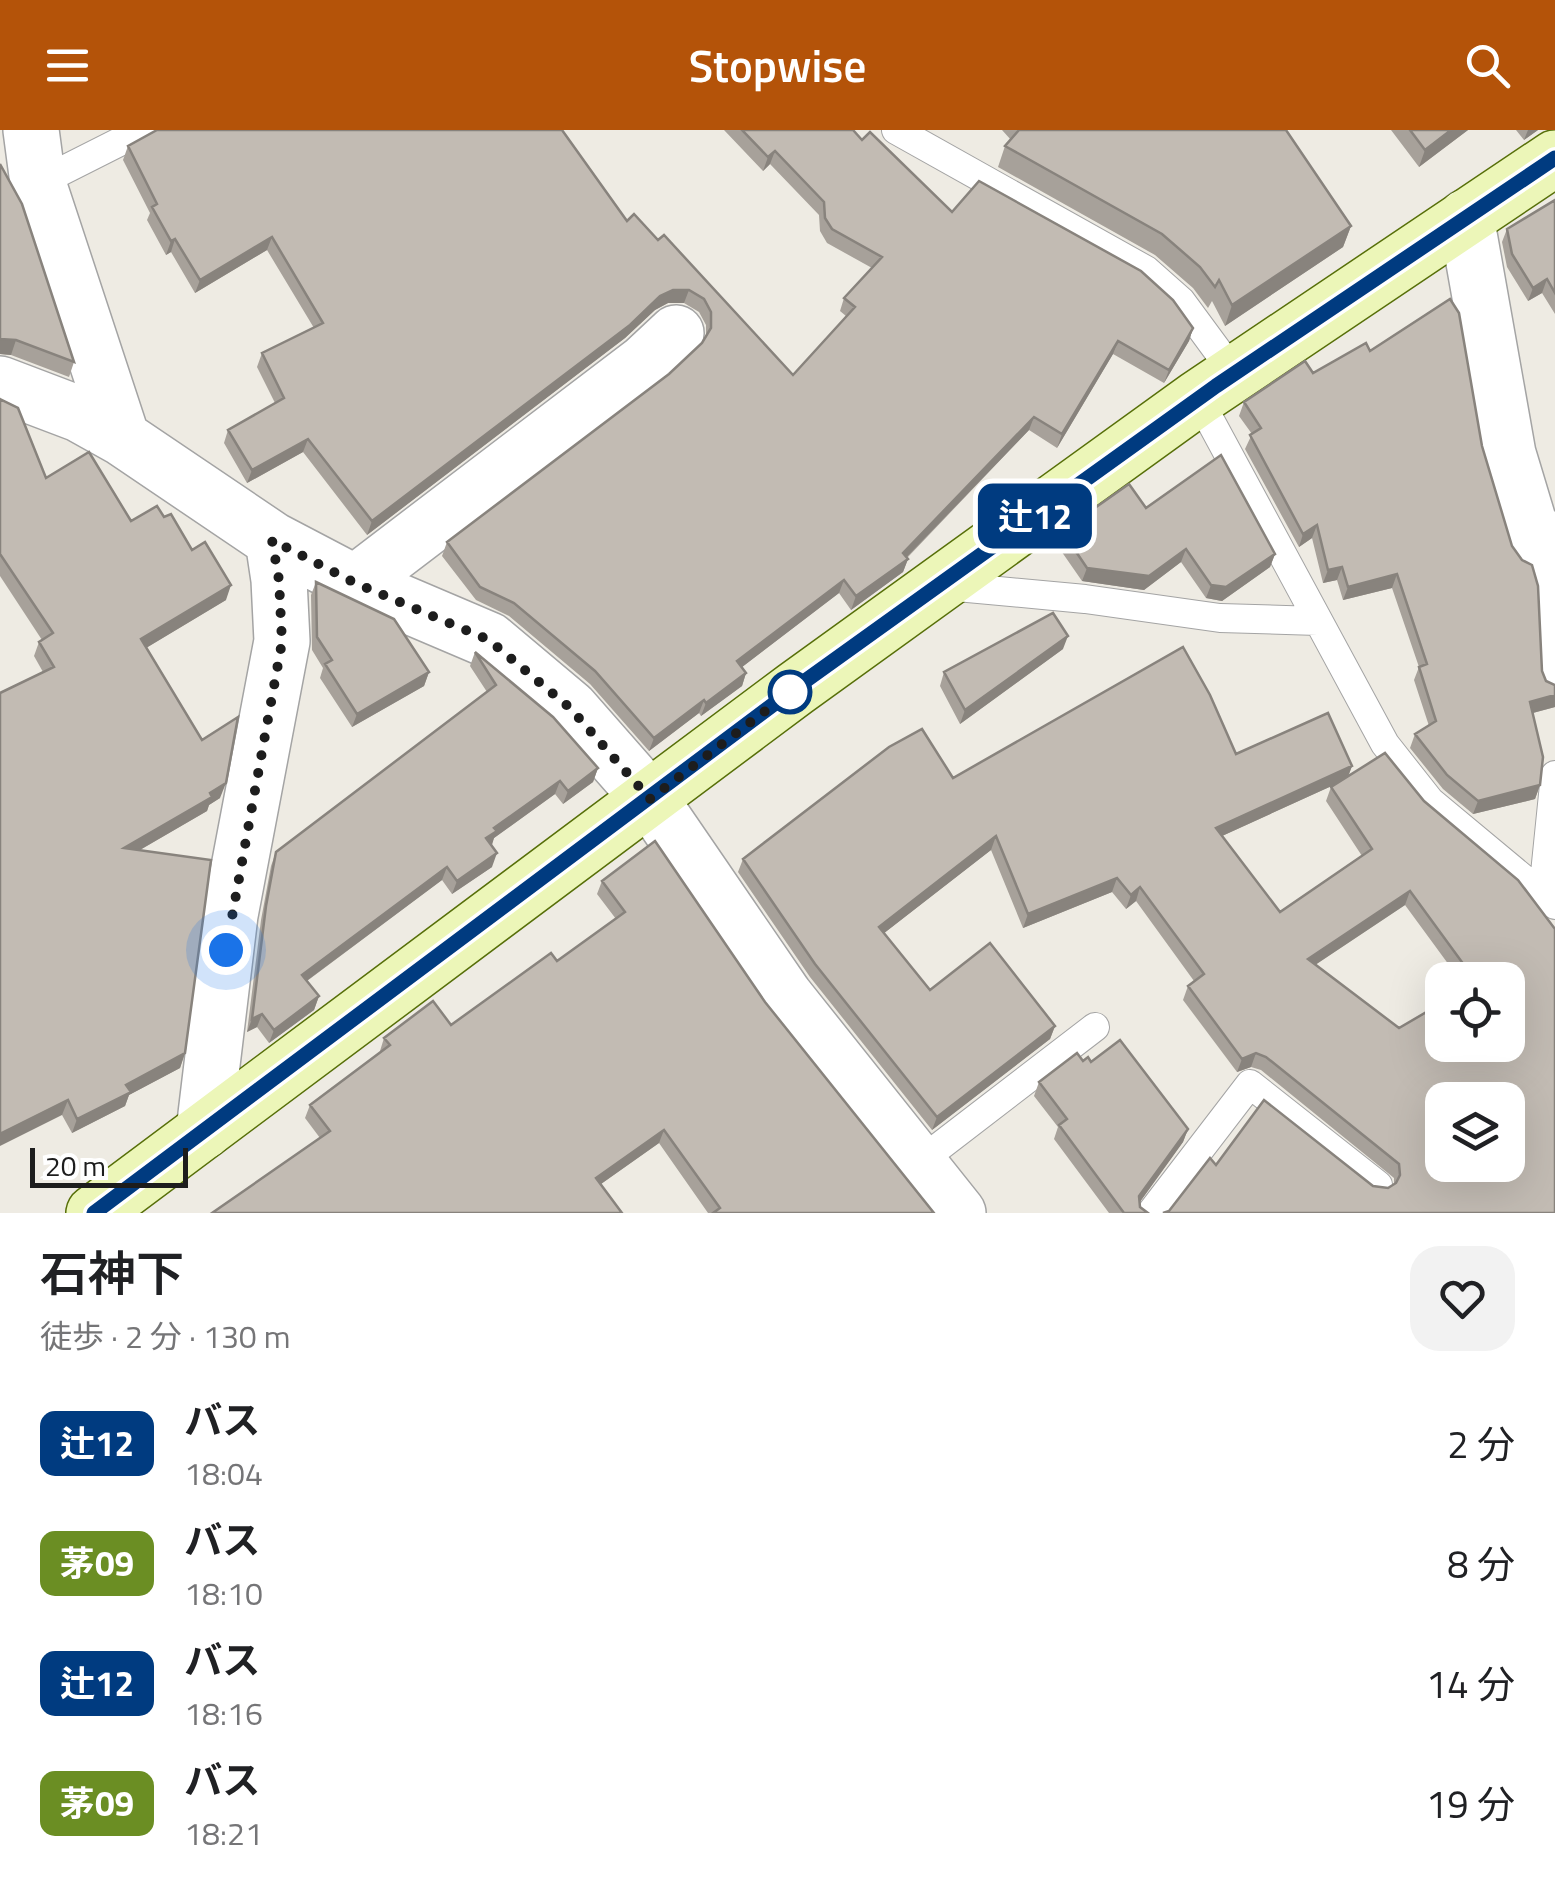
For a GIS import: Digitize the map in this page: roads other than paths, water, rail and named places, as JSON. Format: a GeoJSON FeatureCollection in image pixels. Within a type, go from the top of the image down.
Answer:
{"type":"FeatureCollection","features":[{"type":"Feature","properties":{"kind":"street"},"geometry":{"type":"LineString","coordinates":[[31,130],[38,183],[122,438]]}},
{"type":"Feature","properties":{"kind":"street"},"geometry":{"type":"LineString","coordinates":[[94,1213],[794,689],[1216,386],[1555,158]]}},
{"type":"Feature","properties":{"kind":"street"},"geometry":{"type":"LineString","coordinates":[[1466,217],[1508,454],[1546,544]]}},
{"type":"Feature","properties":{"kind":"street"},"geometry":{"type":"LineString","coordinates":[[355,583],[645,362],[676,333]]}},
{"type":"Feature","properties":{"kind":"street"},"geometry":{"type":"LineString","coordinates":[[0,384],[79,414],[122,438],[272,540],[355,583],[489,640],[570,708],[650,799],[785,996],[958,1213]]}},
{"type":"Feature","properties":{"kind":"street"},"geometry":{"type":"LineString","coordinates":[[204,1130],[230,915],[282,642],[279,580],[272,540]]}},
{"type":"Feature","properties":{"kind":"lane"},"geometry":{"type":"LineString","coordinates":[[38,183],[143,130]]}},
{"type":"Feature","properties":{"kind":"lane"},"geometry":{"type":"LineString","coordinates":[[896,130],[1146,270],[1181,301],[1318,621],[1386,744],[1430,801],[1549,899]]}},
{"type":"Feature","properties":{"kind":"lane"},"geometry":{"type":"LineString","coordinates":[[1546,544],[1555,684]]}},
{"type":"Feature","properties":{"kind":"lane"},"geometry":{"type":"LineString","coordinates":[[940,585],[1220,618],[1318,621]]}},
{"type":"Feature","properties":{"kind":"lane"},"geometry":{"type":"LineString","coordinates":[[1549,899],[1555,775]]}},
{"type":"Feature","properties":{"kind":"lane"},"geometry":{"type":"LineString","coordinates":[[918,1163],[1095,1026]]}},
{"type":"Feature","properties":{"kind":"lane"},"geometry":{"type":"LineString","coordinates":[[1151,1213],[1250,1084],[1378,1186]]}}]}
